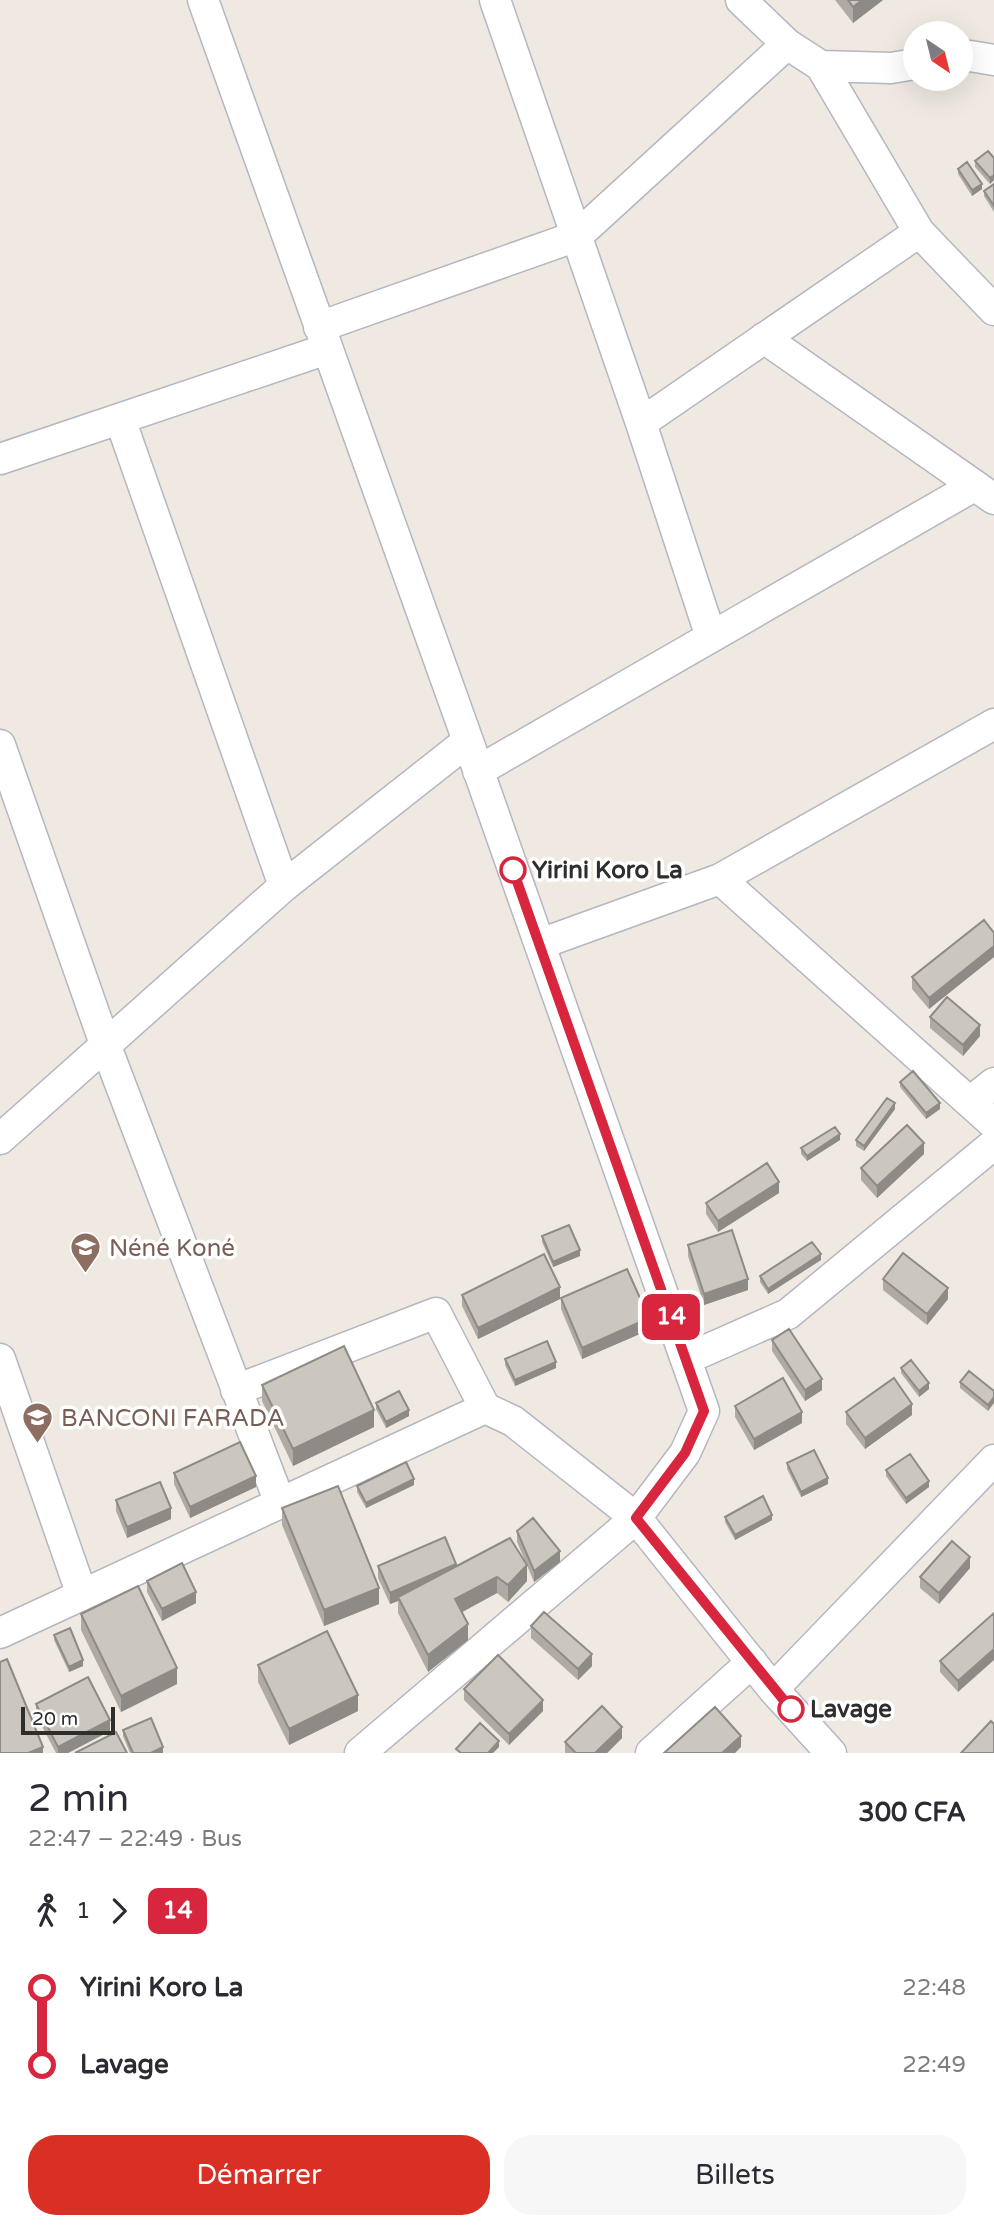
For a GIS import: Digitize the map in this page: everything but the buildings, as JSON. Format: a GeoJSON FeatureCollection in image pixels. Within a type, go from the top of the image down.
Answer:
{"type":"FeatureCollection","features":[{"type":"Feature","properties":{"kind":"street"},"geometry":{"type":"LineString","coordinates":[[203,0],[704,1411],[685,1453],[636,1518],[360,1753]]}},
{"type":"Feature","properties":{"kind":"street"},"geometry":{"type":"LineString","coordinates":[[495,0],[641,423],[711,637]]}},
{"type":"Feature","properties":{"kind":"street"},"geometry":{"type":"LineString","coordinates":[[741,0],[788,44],[821,66],[919,232],[994,310]]}},
{"type":"Feature","properties":{"kind":"street"},"geometry":{"type":"LineString","coordinates":[[0,459],[120,419],[577,236],[788,44]]}},
{"type":"Feature","properties":{"kind":"street"},"geometry":{"type":"LineString","coordinates":[[973,56],[994,59]]}},
{"type":"Feature","properties":{"kind":"street"},"geometry":{"type":"LineString","coordinates":[[821,66],[903,66]]}},
{"type":"Feature","properties":{"kind":"street"},"geometry":{"type":"LineString","coordinates":[[641,423],[919,232]]}},
{"type":"Feature","properties":{"kind":"street"},"geometry":{"type":"LineString","coordinates":[[478,771],[711,637],[984,493],[764,338]]}},
{"type":"Feature","properties":{"kind":"street"},"geometry":{"type":"LineString","coordinates":[[120,419],[284,886]]}},
{"type":"Feature","properties":{"kind":"street"},"geometry":{"type":"LineString","coordinates":[[540,944],[720,879],[989,737]]}},
{"type":"Feature","properties":{"kind":"street"},"geometry":{"type":"LineString","coordinates":[[0,1139],[284,886],[468,741]]}},
{"type":"Feature","properties":{"kind":"street"},"geometry":{"type":"LineString","coordinates":[[0,745],[105,1044],[280,1503]]}},
{"type":"Feature","properties":{"kind":"street"},"geometry":{"type":"LineString","coordinates":[[720,879],[994,1124]]}},
{"type":"Feature","properties":{"kind":"street"},"geometry":{"type":"LineString","coordinates":[[970,1102],[994,1083]]}},
{"type":"Feature","properties":{"kind":"street"},"geometry":{"type":"LineString","coordinates":[[686,1359],[788,1314],[994,1144]]}},
{"type":"Feature","properties":{"kind":"street"},"geometry":{"type":"LineString","coordinates":[[236,1390],[436,1313],[485,1408],[513,1421],[636,1518],[773,1689],[831,1753]]}},
{"type":"Feature","properties":{"kind":"street"},"geometry":{"type":"LineString","coordinates":[[0,1359],[82,1595]]}},
{"type":"Feature","properties":{"kind":"street"},"geometry":{"type":"LineString","coordinates":[[0,1633],[485,1408]]}},
{"type":"Feature","properties":{"kind":"street"},"geometry":{"type":"LineString","coordinates":[[773,1689],[994,1460]]}},
{"type":"Feature","properties":{"kind":"street"},"geometry":{"type":"LineString","coordinates":[[651,1753],[752,1662]]}},
{"type":"Feature","properties":{"kind":"bus line","name":"14"},"geometry":{"type":"LineString","coordinates":[[513,870],[704,1411],[685,1453],[636,1518],[791,1709]]}},
{"type":"Feature","properties":{"kind":"place","name":"Yirini Koro La"},"geometry":{"type":"Point","coordinates":[513,870]}},
{"type":"Feature","properties":{"kind":"place","name":"Néné Koné"},"geometry":{"type":"Point","coordinates":[86,1275]}},
{"type":"Feature","properties":{"kind":"place","name":"BANCONI FARADA"},"geometry":{"type":"Point","coordinates":[38,1445]}},
{"type":"Feature","properties":{"kind":"place","name":"Lavage"},"geometry":{"type":"Point","coordinates":[791,1709]}}]}
